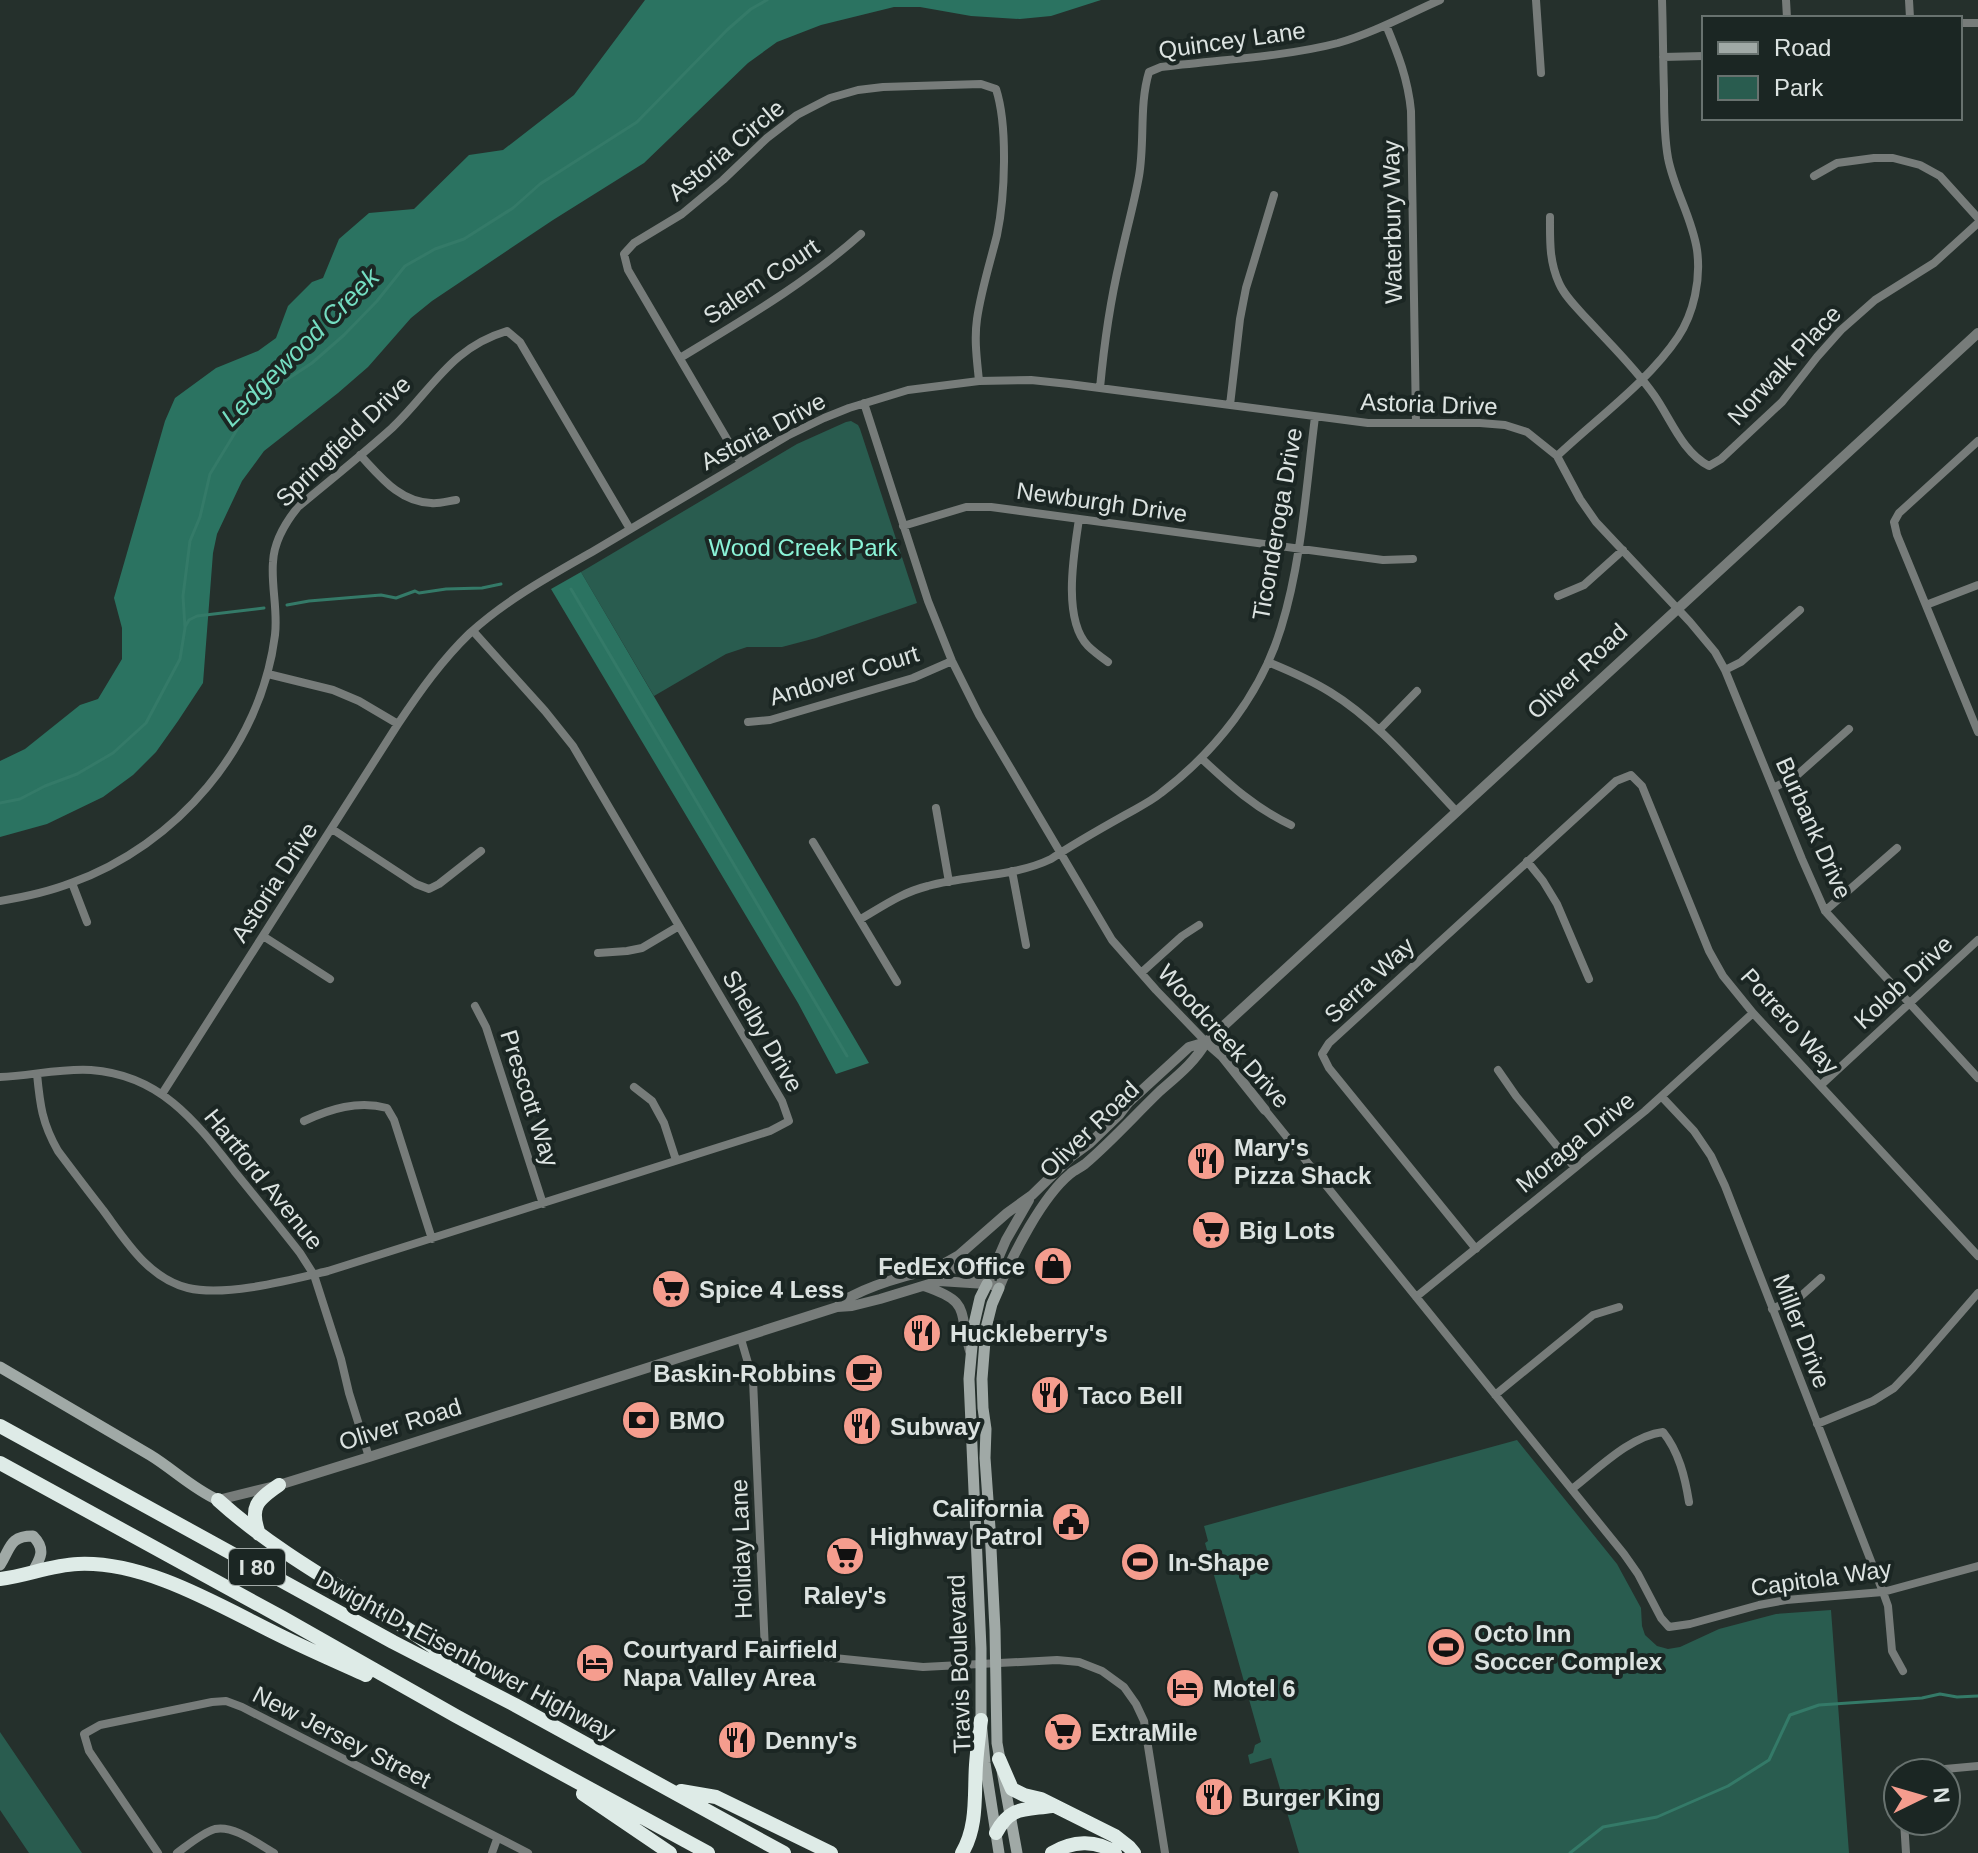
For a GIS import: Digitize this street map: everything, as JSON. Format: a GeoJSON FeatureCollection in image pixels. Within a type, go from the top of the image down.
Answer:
{"type":"FeatureCollection","features":[{"type":"Feature","properties":{"kind":"highway","name":"Dwight D. Eisenhower Highway"},"geometry":{"type":"LineString","coordinates":[[0,1426],[784,1853]]}},
{"type":"Feature","properties":{"kind":"highway","name":"I 80"},"geometry":{"type":"LineString","coordinates":[[0,1463],[708,1853]]}},
{"type":"Feature","properties":{"kind":"highway"},"geometry":{"type":"LineString","coordinates":[[259,1534],[253,1520],[254,1509],[262,1496],[279,1485]]}},
{"type":"Feature","properties":{"kind":"highway"},"geometry":{"type":"LineString","coordinates":[[218,1500],[259,1534],[400,1624],[515,1705]]}},
{"type":"Feature","properties":{"kind":"highway"},"geometry":{"type":"LineString","coordinates":[[0,1579],[54,1566],[88,1564],[131,1569],[155,1577],[456,1716]]}},
{"type":"Feature","properties":{"kind":"highway"},"geometry":{"type":"LineString","coordinates":[[962,1853],[974,1822],[981,1720]]}},
{"type":"Feature","properties":{"kind":"highway"},"geometry":{"type":"LineString","coordinates":[[530,1757],[670,1853]]}},
{"type":"Feature","properties":{"kind":"highway"},"geometry":{"type":"LineString","coordinates":[[999,1759],[1012,1789],[1041,1799],[1115,1836],[1134,1853]]}},
{"type":"Feature","properties":{"kind":"highway"},"geometry":{"type":"LineString","coordinates":[[669,1789],[716,1797],[831,1853]]}},
{"type":"Feature","properties":{"kind":"highway"},"geometry":{"type":"LineString","coordinates":[[996,1833],[1011,1813],[1052,1806]]}},
{"type":"Feature","properties":{"kind":"highway"},"geometry":{"type":"LineString","coordinates":[[1052,1853],[1077,1843],[1094,1843],[1115,1853]]}},
{"type":"Feature","properties":{"kind":"main road","name":"Travis Boulevard"},"geometry":{"type":"LineString","coordinates":[[987,1284],[974,1324],[969,1379],[981,1720],[999,1853]]}},
{"type":"Feature","properties":{"kind":"main road","name":"Travis Boulevard"},"geometry":{"type":"LineString","coordinates":[[999,1288],[986,1328],[982,1379],[997,1743],[1017,1853]]}},
{"type":"Feature","properties":{"kind":"main road"},"geometry":{"type":"LineString","coordinates":[[0,1367],[150,1455],[218,1500]]}},
{"type":"Feature","properties":{"kind":"main road"},"geometry":{"type":"LineString","coordinates":[[0,1565],[12,1542],[22,1536],[33,1536],[40,1543],[41,1553],[32,1573]]}},
{"type":"Feature","properties":{"kind":"street","name":"Quincey Lane"},"geometry":{"type":"LineString","coordinates":[[1100,388],[1110,307],[1135,203],[1149,72],[1161,67],[1320,47],[1358,37],[1440,0]]}},
{"type":"Feature","properties":{"kind":"street"},"geometry":{"type":"LineString","coordinates":[[1536,0],[1541,73]]}},
{"type":"Feature","properties":{"kind":"street"},"geometry":{"type":"LineString","coordinates":[[1557,456],[1660,361],[1679,335],[1697,287],[1698,253],[1694,233],[1675,184],[1664,134],[1662,0]]}},
{"type":"Feature","properties":{"kind":"street","name":"Waterbury Way"},"geometry":{"type":"LineString","coordinates":[[1386,25],[1402,63],[1411,111],[1416,423]]}},
{"type":"Feature","properties":{"kind":"street"},"geometry":{"type":"LineString","coordinates":[[1663,57],[1702,56]]}},
{"type":"Feature","properties":{"kind":"street","name":"Astoria Circle"},"geometry":{"type":"LineString","coordinates":[[741,463],[628,270],[624,254],[634,243],[682,214],[777,130],[797,115],[830,98],[883,87],[981,84],[996,89],[1001,105],[1002,205],[977,318],[975,341],[979,381]]}},
{"type":"Feature","properties":{"kind":"street"},"geometry":{"type":"LineString","coordinates":[[1814,176],[1837,163],[1874,158],[1893,158],[1920,165],[1940,176],[1978,220]]}},
{"type":"Feature","properties":{"kind":"street"},"geometry":{"type":"LineString","coordinates":[[1230,405],[1246,288],[1274,195]]}},
{"type":"Feature","properties":{"kind":"street"},"geometry":{"type":"LineString","coordinates":[[1550,217],[1550,252],[1560,286],[1641,378]]}},
{"type":"Feature","properties":{"kind":"street","name":"Norwalk Place"},"geometry":{"type":"LineString","coordinates":[[1641,378],[1697,460],[1709,466],[1721,459],[1782,402],[1841,330],[1875,300],[1934,263],[1978,220]]}},
{"type":"Feature","properties":{"kind":"street","name":"Salem Court"},"geometry":{"type":"LineString","coordinates":[[680,358],[784,295],[861,234]]}},
{"type":"Feature","properties":{"kind":"street","name":"Springfield Drive"},"geometry":{"type":"LineString","coordinates":[[0,901],[72,883],[129,855],[190,806],[213,781],[249,725],[268,674],[276,621],[273,562],[286,522],[298,507],[415,405],[438,375],[462,353],[492,335],[507,331],[520,342],[630,529]]}},
{"type":"Feature","properties":{"kind":"street","name":"Oliver Road"},"geometry":{"type":"LineString","coordinates":[[218,1500],[369,1457],[837,1307],[866,1303],[939,1281],[987,1284],[999,1288],[1016,1250],[1044,1202],[1070,1173],[1091,1159],[1198,1057],[1206,1042],[1978,333]]}},
{"type":"Feature","properties":{"kind":"street","name":"Astoria Drive"},"geometry":{"type":"LineString","coordinates":[[162,1094],[398,724],[431,676],[473,631],[513,599],[787,436],[864,403],[908,390],[979,381],[1031,380],[1368,423],[1505,425],[1527,432],[1557,456],[1596,522],[1677,609]]}},
{"type":"Feature","properties":{"kind":"street","name":"Woodcreek Drive"},"geometry":{"type":"LineString","coordinates":[[864,403],[928,601],[952,661],[979,715],[1112,940],[1222,1056],[1624,1554],[1669,1627]]}},
{"type":"Feature","properties":{"kind":"street","name":"Ticonderoga Drive"},"geometry":{"type":"LineString","coordinates":[[861,919],[905,893],[1041,864],[1158,795],[1227,731],[1250,698],[1281,630],[1298,549],[1315,417]]}},
{"type":"Feature","properties":{"kind":"street"},"geometry":{"type":"LineString","coordinates":[[1978,441],[1899,513],[1894,522],[1978,730]]}},
{"type":"Feature","properties":{"kind":"street"},"geometry":{"type":"LineString","coordinates":[[360,455],[389,486],[408,498],[431,503],[456,500]]}},
{"type":"Feature","properties":{"kind":"street","name":"Newburgh Drive"},"geometry":{"type":"LineString","coordinates":[[903,526],[966,507],[991,507],[1383,560],[1413,559]]}},
{"type":"Feature","properties":{"kind":"street"},"geometry":{"type":"LineString","coordinates":[[1079,519],[1071,591],[1075,615],[1080,634],[1087,645],[1108,662]]}},
{"type":"Feature","properties":{"kind":"street"},"geometry":{"type":"LineString","coordinates":[[1558,596],[1584,585],[1623,550]]}},
{"type":"Feature","properties":{"kind":"street"},"geometry":{"type":"LineString","coordinates":[[1926,605],[1978,585]]}},
{"type":"Feature","properties":{"kind":"street","name":"Burbank Drive"},"geometry":{"type":"LineString","coordinates":[[1677,609],[1715,652],[1725,670],[1825,911],[1978,1078]]}},
{"type":"Feature","properties":{"kind":"street"},"geometry":{"type":"LineString","coordinates":[[1725,670],[1741,662],[1800,610]]}},
{"type":"Feature","properties":{"kind":"street","name":"Shelby Drive"},"geometry":{"type":"LineString","coordinates":[[37,1074],[47,1133],[139,1258],[162,1277],[188,1288],[214,1291],[314,1275],[770,1131],[789,1121],[782,1101],[573,746],[473,631]]}},
{"type":"Feature","properties":{"kind":"street","name":"Andover Court"},"geometry":{"type":"LineString","coordinates":[[748,722],[770,720],[913,678],[952,661]]}},
{"type":"Feature","properties":{"kind":"street"},"geometry":{"type":"LineString","coordinates":[[1268,662],[1331,692],[1379,730],[1457,812]]}},
{"type":"Feature","properties":{"kind":"street"},"geometry":{"type":"LineString","coordinates":[[268,674],[333,690],[398,724]]}},
{"type":"Feature","properties":{"kind":"street"},"geometry":{"type":"LineString","coordinates":[[1379,730],[1417,691]]}},
{"type":"Feature","properties":{"kind":"street"},"geometry":{"type":"LineString","coordinates":[[1773,788],[1795,777],[1849,729]]}},
{"type":"Feature","properties":{"kind":"street"},"geometry":{"type":"LineString","coordinates":[[1201,758],[1266,813],[1291,825]]}},
{"type":"Feature","properties":{"kind":"street","name":"Serra Way"},"geometry":{"type":"LineString","coordinates":[[1476,1249],[1329,1068],[1322,1054],[1329,1043],[1527,861],[1616,781],[1631,775]]}},
{"type":"Feature","properties":{"kind":"street","name":"Potrero Way"},"geometry":{"type":"LineString","coordinates":[[1631,775],[1642,786],[1709,951],[1723,976],[1753,1013],[1978,1256]]}},
{"type":"Feature","properties":{"kind":"street"},"geometry":{"type":"LineString","coordinates":[[936,808],[949,882]]}},
{"type":"Feature","properties":{"kind":"street"},"geometry":{"type":"LineString","coordinates":[[332,829],[416,884],[429,889],[481,851]]}},
{"type":"Feature","properties":{"kind":"street"},"geometry":{"type":"LineString","coordinates":[[813,842],[897,982]]}},
{"type":"Feature","properties":{"kind":"street"},"geometry":{"type":"LineString","coordinates":[[1825,911],[1897,848]]}},
{"type":"Feature","properties":{"kind":"street"},"geometry":{"type":"LineString","coordinates":[[1527,861],[1557,904],[1589,979]]}},
{"type":"Feature","properties":{"kind":"street"},"geometry":{"type":"LineString","coordinates":[[1012,871],[1026,945]]}},
{"type":"Feature","properties":{"kind":"street"},"geometry":{"type":"LineString","coordinates":[[72,883],[87,922]]}},
{"type":"Feature","properties":{"kind":"street"},"geometry":{"type":"LineString","coordinates":[[1141,973],[1199,925]]}},
{"type":"Feature","properties":{"kind":"street"},"geometry":{"type":"LineString","coordinates":[[598,953],[642,948],[679,926]]}},
{"type":"Feature","properties":{"kind":"street"},"geometry":{"type":"LineString","coordinates":[[263,936],[330,979]]}},
{"type":"Feature","properties":{"kind":"street","name":"Kolob Drive"},"geometry":{"type":"LineString","coordinates":[[1821,1085],[1978,940]]}},
{"type":"Feature","properties":{"kind":"street","name":"Prescott Way"},"geometry":{"type":"LineString","coordinates":[[475,1006],[486,1027],[543,1204]]}},
{"type":"Feature","properties":{"kind":"street","name":"Moraga Drive"},"geometry":{"type":"LineString","coordinates":[[1416,1297],[1662,1097],[1753,1013]]}},
{"type":"Feature","properties":{"kind":"street","name":"Oliver Road"},"geometry":{"type":"LineString","coordinates":[[837,1307],[849,1297],[934,1269],[959,1255],[1110,1125],[1129,1102],[1189,1047],[1206,1042]]}},
{"type":"Feature","properties":{"kind":"street","name":"Hartford Avenue"},"geometry":{"type":"LineString","coordinates":[[0,1077],[64,1070],[112,1073],[134,1079],[162,1094],[196,1123],[300,1253],[314,1275],[369,1457]]}},
{"type":"Feature","properties":{"kind":"street"},"geometry":{"type":"LineString","coordinates":[[1498,1070],[1575,1168]]}},
{"type":"Feature","properties":{"kind":"street"},"geometry":{"type":"LineString","coordinates":[[634,1087],[652,1101],[664,1123],[676,1160]]}},
{"type":"Feature","properties":{"kind":"street","name":"Miller Drive"},"geometry":{"type":"LineString","coordinates":[[1662,1097],[1694,1131],[1711,1156],[1725,1186],[1883,1592],[1888,1606],[1892,1651],[1903,1671]]}},
{"type":"Feature","properties":{"kind":"street"},"geometry":{"type":"LineString","coordinates":[[304,1121],[332,1109],[374,1104],[387,1108],[394,1120],[432,1239]]}},
{"type":"Feature","properties":{"kind":"street","name":"Oliver Road"},"geometry":{"type":"LineString","coordinates":[[987,1284],[1006,1240],[1032,1195]]}},
{"type":"Feature","properties":{"kind":"street","name":"Oliver Road"},"geometry":{"type":"LineString","coordinates":[[934,1269],[959,1269],[975,1274],[987,1284]]}},
{"type":"Feature","properties":{"kind":"street"},"geometry":{"type":"LineString","coordinates":[[1772,1309],[1801,1296],[1821,1278]]}},
{"type":"Feature","properties":{"kind":"street"},"geometry":{"type":"LineString","coordinates":[[924,1286],[943,1292],[957,1301],[970,1351]]}},
{"type":"Feature","properties":{"kind":"street"},"geometry":{"type":"LineString","coordinates":[[1817,1424],[1873,1401],[1894,1388],[1978,1293]]}},
{"type":"Feature","properties":{"kind":"street"},"geometry":{"type":"LineString","coordinates":[[1495,1395],[1593,1315],[1619,1307]]}},
{"type":"Feature","properties":{"kind":"street","name":"Holiday Lane"},"geometry":{"type":"LineString","coordinates":[[741,1339],[753,1380],[765,1651],[923,1667],[1057,1660],[1079,1662],[1102,1671],[1124,1687],[1144,1721],[1165,1853]]}},
{"type":"Feature","properties":{"kind":"street"},"geometry":{"type":"LineString","coordinates":[[1572,1489],[1629,1445],[1649,1434],[1663,1432],[1685,1477],[1689,1502]]}},
{"type":"Feature","properties":{"kind":"street","name":"Capitola Way"},"geometry":{"type":"LineString","coordinates":[[1669,1627],[1786,1600],[1883,1592],[1978,1566]]}},
{"type":"Feature","properties":{"kind":"street","name":"New Jersey Street"},"geometry":{"type":"LineString","coordinates":[[158,1853],[89,1751],[84,1734],[100,1725],[226,1701],[528,1853]]}},
{"type":"Feature","properties":{"kind":"street"},"geometry":{"type":"LineString","coordinates":[[177,1853],[216,1829],[238,1833],[274,1853]]}},
{"type":"Feature","properties":{"kind":"street"},"geometry":{"type":"LineString","coordinates":[[492,1853],[497,1839]]}},
{"type":"Feature","properties":{"kind":"green space"},"geometry":{"type":"Polygon","coordinates":[[[645,0],[1101,0],[1051,16],[1020,19],[971,16],[920,7],[894,7],[821,25],[777,42],[748,63],[644,163],[432,301],[411,318],[368,367],[264,451],[242,481],[217,534],[213,553],[203,683],[156,752],[133,775],[103,797],[47,824],[0,837],[0,761],[25,749],[80,705],[98,699],[122,659],[122,628],[114,598],[165,421],[175,398],[216,368],[258,351],[276,338],[288,306],[312,282],[323,278],[339,239],[369,213],[414,209],[469,155],[503,150],[574,95],[645,0]]]}},
{"type":"Feature","properties":{"kind":"green space","name":"Wood Creek Park"},"geometry":{"type":"Polygon","coordinates":[[[851,421],[860,429],[917,603],[816,638],[782,647],[747,647],[726,654],[654,696],[581,572],[797,444],[851,421]]]}},
{"type":"Feature","properties":{"kind":"green space"},"geometry":{"type":"Polygon","coordinates":[[[581,572],[869,1063],[836,1074],[798,1003],[551,589],[581,572]]]}},
{"type":"Feature","properties":{"kind":"green space","name":"Octo Inn Soccer Complex"},"geometry":{"type":"Polygon","coordinates":[[[1517,1440],[1617,1564],[1641,1608],[1645,1635],[1657,1646],[1668,1649],[1680,1647],[1719,1629],[1776,1614],[1831,1610],[1849,1853],[1299,1853],[1271,1758],[1250,1764],[1248,1755],[1261,1742],[1205,1543],[1208,1541],[1204,1526],[1517,1440]]]}},
{"type":"Feature","properties":{"kind":"green space"},"geometry":{"type":"Polygon","coordinates":[[[0,1732],[82,1853],[29,1853],[0,1810],[0,1732]]]}},
{"type":"Feature","properties":{"kind":"waterway","name":"Ledgewood Creek"},"geometry":{"type":"LineString","coordinates":[[0,803],[20,799],[77,774],[113,753],[146,723],[180,659],[190,541],[200,517],[210,474],[241,423],[280,384],[312,363],[344,335],[405,266],[435,249],[464,239],[513,208],[540,184],[637,122],[727,30],[767,0]]}},
{"type":"Feature","properties":{"kind":"waterway"},"geometry":{"type":"LineString","coordinates":[[287,605],[381,595],[396,598],[415,591],[482,588],[501,584]]}},
{"type":"Feature","properties":{"kind":"waterway"},"geometry":{"type":"LineString","coordinates":[[571,589],[847,1056]]}},
{"type":"Feature","properties":{"kind":"waterway"},"geometry":{"type":"LineString","coordinates":[[185,627],[189,620],[197,616],[264,608]]}},
{"type":"Feature","properties":{"kind":"waterway"},"geometry":{"type":"LineString","coordinates":[[1570,1853],[1603,1827],[1657,1817],[1728,1786],[1769,1760],[1790,1715],[1819,1705],[1940,1694],[1978,1696]]}},
{"type":"Feature","properties":{"kind":"place","name":"Mary's Pizza Shack"},"geometry":{"type":"Point","coordinates":[1206,1161]}},
{"type":"Feature","properties":{"kind":"place","name":"Big Lots"},"geometry":{"type":"Point","coordinates":[1211,1230]}},
{"type":"Feature","properties":{"kind":"place","name":"FedEx Office"},"geometry":{"type":"Point","coordinates":[1053,1266]}},
{"type":"Feature","properties":{"kind":"place","name":"Spice 4 Less"},"geometry":{"type":"Point","coordinates":[671,1289]}},
{"type":"Feature","properties":{"kind":"place","name":"Huckleberry's"},"geometry":{"type":"Point","coordinates":[922,1333]}},
{"type":"Feature","properties":{"kind":"place","name":"Baskin-Robbins"},"geometry":{"type":"Point","coordinates":[864,1373]}},
{"type":"Feature","properties":{"kind":"place","name":"Taco Bell"},"geometry":{"type":"Point","coordinates":[1050,1395]}},
{"type":"Feature","properties":{"kind":"place","name":"BMO"},"geometry":{"type":"Point","coordinates":[641,1420]}},
{"type":"Feature","properties":{"kind":"place","name":"Subway"},"geometry":{"type":"Point","coordinates":[862,1426]}},
{"type":"Feature","properties":{"kind":"place","name":"California Highway Patrol"},"geometry":{"type":"Point","coordinates":[1071,1522]}},
{"type":"Feature","properties":{"kind":"place","name":"Raley's"},"geometry":{"type":"Point","coordinates":[845,1556]}},
{"type":"Feature","properties":{"kind":"place","name":"In-Shape"},"geometry":{"type":"Point","coordinates":[1140,1562]}},
{"type":"Feature","properties":{"kind":"place","name":"Octo Inn Soccer Complex"},"geometry":{"type":"Point","coordinates":[1446,1647]}},
{"type":"Feature","properties":{"kind":"place","name":"Courtyard Fairfield Napa Valley Area"},"geometry":{"type":"Point","coordinates":[595,1663]}},
{"type":"Feature","properties":{"kind":"place","name":"Motel 6"},"geometry":{"type":"Point","coordinates":[1185,1688]}},
{"type":"Feature","properties":{"kind":"place","name":"ExtraMile"},"geometry":{"type":"Point","coordinates":[1063,1732]}},
{"type":"Feature","properties":{"kind":"place","name":"Denny's"},"geometry":{"type":"Point","coordinates":[737,1740]}},
{"type":"Feature","properties":{"kind":"place","name":"Burger King"},"geometry":{"type":"Point","coordinates":[1214,1797]}}]}
